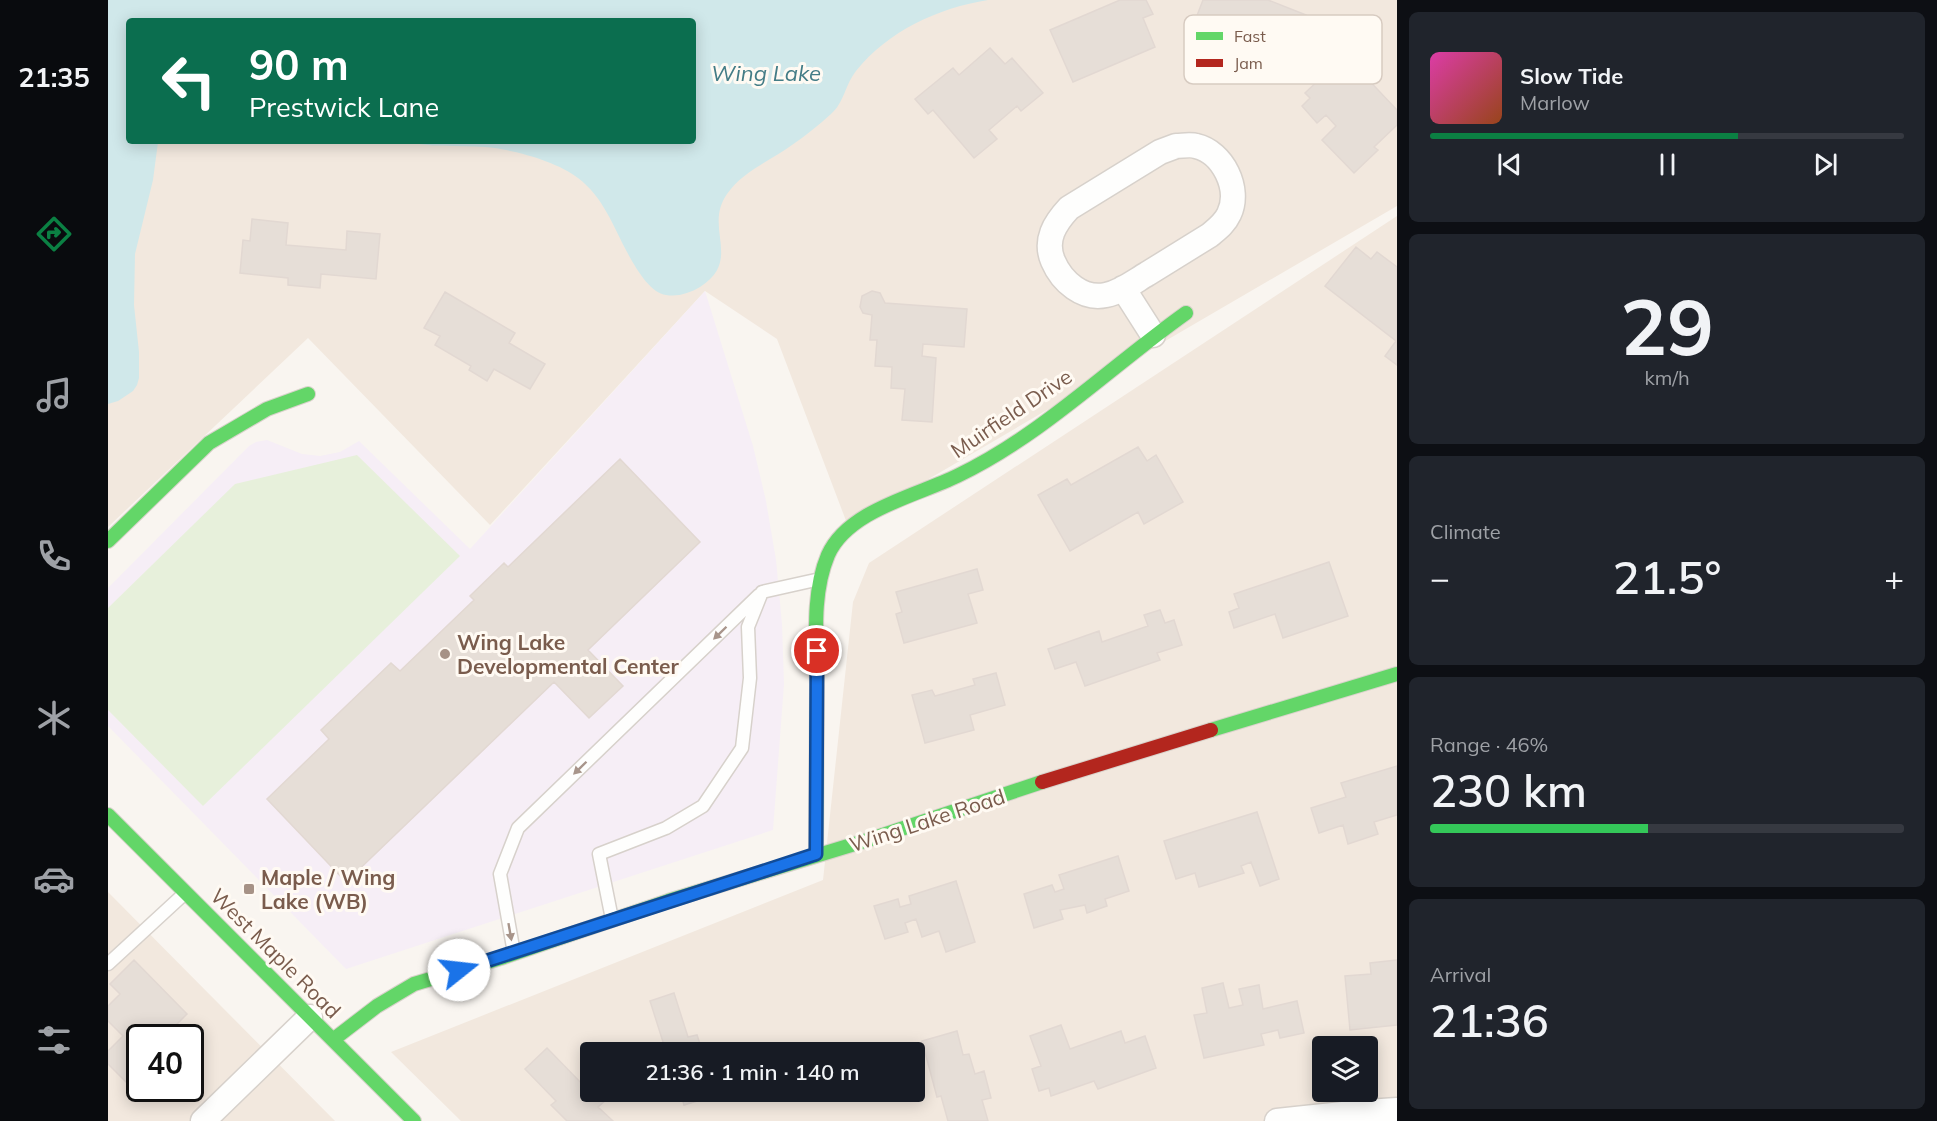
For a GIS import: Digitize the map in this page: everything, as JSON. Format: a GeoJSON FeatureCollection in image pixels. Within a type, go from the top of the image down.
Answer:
{"type":"FeatureCollection","features":[{"type":"Feature","properties":{"kind":"street"},"geometry":{"type":"LineString","coordinates":[[1176,146],[1196,146],[1212,154],[1226,169],[1233,190],[1230,213],[1210,235],[1123,288],[1106,295],[1088,296],[1060,276],[1049,246],[1051,233],[1058,219],[1069,208],[1160,152],[1176,146]]}},
{"type":"Feature","properties":{"kind":"street"},"geometry":{"type":"LineString","coordinates":[[1123,288],[1153,335]]}},
{"type":"Feature","properties":{"kind":"street","name":"Muirfield Drive"},"geometry":{"type":"LineString","coordinates":[[822,579],[828,554],[848,528],[867,516],[968,471],[994,456],[1037,426],[1153,335],[1186,313]]}},
{"type":"Feature","properties":{"kind":"street"},"geometry":{"type":"LineString","coordinates":[[108,541],[209,443],[267,409],[308,394]]}},
{"type":"Feature","properties":{"kind":"street"},"geometry":{"type":"LineString","coordinates":[[816,854],[818,606],[822,579]]}},
{"type":"Feature","properties":{"kind":"street","name":"Wing Lake Road"},"geometry":{"type":"LineString","coordinates":[[334,1040],[377,1006],[414,984],[514,954],[612,920],[1070,773],[1397,674]]}},
{"type":"Feature","properties":{"kind":"street","name":"West Maple Road"},"geometry":{"type":"LineString","coordinates":[[108,815],[414,1121]]}},
{"type":"Feature","properties":{"kind":"street"},"geometry":{"type":"LineString","coordinates":[[203,1121],[310,1017]]}},
{"type":"Feature","properties":{"kind":"street"},"geometry":{"type":"LineString","coordinates":[[1277,1121],[1397,1110]]}},
{"type":"Feature","properties":{"kind":"lane"},"geometry":{"type":"LineString","coordinates":[[514,954],[500,874],[518,828],[762,592],[822,579]]}},
{"type":"Feature","properties":{"kind":"lane"},"geometry":{"type":"LineString","coordinates":[[612,920],[599,854],[666,828],[703,806],[742,748],[750,678],[748,627],[762,592]]}},
{"type":"Feature","properties":{"kind":"lane"},"geometry":{"type":"LineString","coordinates":[[108,964],[186,892]]}},
{"type":"Feature","properties":{"kind":"shaded area"},"geometry":{"type":"Polygon","coordinates":[[[108,0],[1397,0],[1397,206],[848,526],[777,339],[705,291],[490,525],[308,338],[108,527],[108,0]]]}},
{"type":"Feature","properties":{"kind":"shaded area"},"geometry":{"type":"Polygon","coordinates":[[[1397,216],[1397,1121],[461,1121],[391,1052],[823,880],[853,602],[869,563],[1397,216]]]}},
{"type":"Feature","properties":{"kind":"shaded area","name":"Wing Lake Developmental Center"},"geometry":{"type":"Polygon","coordinates":[[[705,291],[753,446],[766,501],[776,560],[782,624],[784,684],[773,830],[346,969],[108,726],[108,588],[249,446],[267,440],[302,454],[320,456],[340,452],[359,441],[470,549],[705,291]]]}},
{"type":"Feature","properties":{"kind":"shaded area"},"geometry":{"type":"Polygon","coordinates":[[[108,892],[335,1121],[108,1121],[108,892]]]}},
{"type":"Feature","properties":{"kind":"green space"},"geometry":{"type":"Polygon","coordinates":[[[357,455],[460,556],[203,806],[108,710],[108,608],[235,484],[357,455]]]}},
{"type":"Feature","properties":{"kind":"water","name":"Wing Lake"},"geometry":{"type":"Polygon","coordinates":[[[108,0],[988,0],[933,15],[899,33],[869,57],[852,76],[839,105],[831,114],[802,138],[733,186],[721,207],[719,266],[713,277],[700,287],[688,293],[675,295],[666,295],[648,284],[598,199],[587,185],[569,172],[546,161],[508,150],[418,144],[696,144],[696,18],[126,18],[126,144],[158,144],[153,180],[135,254],[134,305],[139,378],[133,391],[118,401],[108,404],[108,0]]]}},
{"type":"Feature","properties":{"kind":"building"},"geometry":{"type":"Polygon","coordinates":[[[1120,0],[1146,0],[1153,14],[1143,18],[1155,47],[1073,82],[1050,30],[1120,0]]]}},
{"type":"Feature","properties":{"kind":"building"},"geometry":{"type":"Polygon","coordinates":[[[1203,0],[1268,0],[1306,15],[1197,15],[1203,0]]]}},
{"type":"Feature","properties":{"kind":"building"},"geometry":{"type":"Polygon","coordinates":[[[990,48],[1005,64],[1012,58],[1043,93],[1021,111],[1017,106],[989,130],[997,139],[974,158],[933,110],[928,114],[915,99],[953,68],[959,75],[990,48]]]}},
{"type":"Feature","properties":{"kind":"building"},"geometry":{"type":"Polygon","coordinates":[[[1314,84],[1372,84],[1397,110],[1397,125],[1374,147],[1378,150],[1354,173],[1322,140],[1336,126],[1326,115],[1317,123],[1302,106],[1310,98],[1305,93],[1314,84]]]}},
{"type":"Feature","properties":{"kind":"building"},"geometry":{"type":"Polygon","coordinates":[[[252,219],[288,223],[286,245],[346,250],[347,231],[380,234],[376,279],[321,274],[320,288],[288,285],[288,278],[240,273],[243,240],[250,241],[252,219]]]}},
{"type":"Feature","properties":{"kind":"building"},"geometry":{"type":"Polygon","coordinates":[[[1356,247],[1371,259],[1377,252],[1397,267],[1397,365],[1385,356],[1396,341],[1325,286],[1356,247]]]}},
{"type":"Feature","properties":{"kind":"building"},"geometry":{"type":"Polygon","coordinates":[[[872,291],[880,293],[885,303],[967,309],[964,347],[923,344],[922,356],[936,358],[932,422],[902,420],[905,389],[891,388],[892,367],[875,366],[877,340],[870,340],[872,315],[863,313],[860,307],[862,296],[872,291]]]}},
{"type":"Feature","properties":{"kind":"building"},"geometry":{"type":"Polygon","coordinates":[[[445,292],[515,333],[509,343],[545,364],[530,389],[494,369],[487,381],[469,370],[471,366],[435,345],[440,336],[424,328],[445,292]]]}},
{"type":"Feature","properties":{"kind":"building"},"geometry":{"type":"Polygon","coordinates":[[[1138,447],[1147,461],[1156,455],[1183,502],[1144,524],[1138,512],[1070,551],[1038,495],[1067,479],[1071,485],[1138,447]]]}},
{"type":"Feature","properties":{"kind":"building"},"geometry":{"type":"Polygon","coordinates":[[[620,459],[700,542],[588,650],[623,686],[589,718],[554,682],[346,882],[267,799],[329,739],[321,730],[391,663],[400,671],[474,600],[470,596],[504,563],[508,567],[620,459]]]}},
{"type":"Feature","properties":{"kind":"building"},"geometry":{"type":"Polygon","coordinates":[[[1329,562],[1348,616],[1283,638],[1275,614],[1234,628],[1229,612],[1239,608],[1234,594],[1329,562]]]}},
{"type":"Feature","properties":{"kind":"building"},"geometry":{"type":"Polygon","coordinates":[[[977,569],[983,590],[968,594],[977,623],[904,643],[896,614],[902,612],[896,592],[977,569]]]}},
{"type":"Feature","properties":{"kind":"building"},"geometry":{"type":"Polygon","coordinates":[[[1160,610],[1165,623],[1174,620],[1182,645],[1157,653],[1160,660],[1085,686],[1076,662],[1055,669],[1048,649],[1099,631],[1102,642],[1148,626],[1144,615],[1160,610]]]}},
{"type":"Feature","properties":{"kind":"building"},"geometry":{"type":"Polygon","coordinates":[[[996,673],[1005,705],[970,715],[974,730],[925,743],[912,695],[932,690],[935,696],[975,685],[973,679],[996,673]]]}},
{"type":"Feature","properties":{"kind":"building"},"geometry":{"type":"Polygon","coordinates":[[[1397,766],[1397,815],[1374,822],[1378,834],[1348,844],[1343,825],[1319,833],[1311,808],[1346,797],[1341,783],[1397,766]]]}},
{"type":"Feature","properties":{"kind":"building"},"geometry":{"type":"Polygon","coordinates":[[[1257,812],[1279,879],[1260,886],[1251,862],[1241,866],[1244,873],[1199,887],[1195,873],[1176,879],[1164,841],[1257,812]]]}},
{"type":"Feature","properties":{"kind":"building"},"geometry":{"type":"Polygon","coordinates":[[[1118,856],[1129,891],[1105,899],[1107,906],[1087,913],[1085,905],[1060,910],[1063,919],[1034,928],[1024,894],[1052,885],[1055,892],[1064,889],[1059,875],[1118,856]]]}},
{"type":"Feature","properties":{"kind":"building"},"geometry":{"type":"Polygon","coordinates":[[[956,881],[975,942],[946,952],[939,931],[922,937],[916,919],[905,923],[908,932],[885,939],[874,906],[898,899],[900,907],[911,904],[909,896],[956,881]]]}},
{"type":"Feature","properties":{"kind":"building"},"geometry":{"type":"Polygon","coordinates":[[[134,960],[187,1014],[177,1024],[126,1024],[126,1082],[108,1064],[108,1051],[123,1036],[108,1021],[108,1006],[120,994],[110,984],[134,960]]]}},
{"type":"Feature","properties":{"kind":"building"},"geometry":{"type":"Polygon","coordinates":[[[1397,960],[1397,1025],[1350,1030],[1345,976],[1371,974],[1370,963],[1397,960]]]}},
{"type":"Feature","properties":{"kind":"building"},"geometry":{"type":"Polygon","coordinates":[[[1223,983],[1229,1008],[1243,1005],[1239,989],[1259,985],[1263,1009],[1297,1001],[1304,1033],[1280,1038],[1278,1030],[1261,1034],[1264,1045],[1204,1058],[1194,1015],[1207,1013],[1202,988],[1223,983]]]}},
{"type":"Feature","properties":{"kind":"building"},"geometry":{"type":"Polygon","coordinates":[[[674,993],[688,1037],[697,1035],[699,1042],[663,1042],[650,1001],[674,993]]]}},
{"type":"Feature","properties":{"kind":"building"},"geometry":{"type":"Polygon","coordinates":[[[1061,1025],[1070,1049],[1121,1031],[1125,1043],[1145,1036],[1156,1068],[1098,1089],[1094,1081],[1051,1096],[1049,1088],[1039,1091],[1032,1069],[1041,1066],[1030,1036],[1061,1025]]]}},
{"type":"Feature","properties":{"kind":"building"},"geometry":{"type":"Polygon","coordinates":[[[957,1031],[963,1055],[969,1054],[975,1074],[984,1071],[991,1098],[982,1100],[988,1121],[948,1121],[941,1096],[937,1097],[925,1052],[925,1042],[922,1041],[957,1031]]]}},
{"type":"Feature","properties":{"kind":"building"},"geometry":{"type":"Polygon","coordinates":[[[547,1048],[580,1082],[580,1102],[604,1102],[598,1107],[613,1121],[567,1121],[551,1105],[556,1101],[525,1069],[547,1048]]]}},
{"type":"Feature","properties":{"kind":"traffic: fast"},"geometry":{"type":"LineString","coordinates":[[816,854],[817,603],[823,570],[828,555],[838,540],[851,526],[885,506],[957,476],[1018,441],[1186,313]]}},
{"type":"Feature","properties":{"kind":"traffic: fast"},"geometry":{"type":"LineString","coordinates":[[108,541],[209,443],[267,409],[308,394]]}},
{"type":"Feature","properties":{"kind":"traffic: fast"},"geometry":{"type":"LineString","coordinates":[[1211,730],[1397,674]]}},
{"type":"Feature","properties":{"kind":"traffic: fast"},"geometry":{"type":"LineString","coordinates":[[334,1039],[377,1006],[414,984],[504,957],[668,901],[871,839],[1042,782]]}},
{"type":"Feature","properties":{"kind":"traffic: fast"},"geometry":{"type":"LineString","coordinates":[[108,815],[414,1121]]}},
{"type":"Feature","properties":{"kind":"traffic: jam"},"geometry":{"type":"LineString","coordinates":[[1042,782],[1211,730]]}},
{"type":"Feature","properties":{"kind":"place","name":"Wing Lake Developmental Center"},"geometry":{"type":"Point","coordinates":[445,654]}},
{"type":"Feature","properties":{"kind":"place","name":"Maple / Wing Lake (WB)"},"geometry":{"type":"Point","coordinates":[249,889]}},
{"type":"Feature","properties":{"kind":"route"},"geometry":{"type":"LineString","coordinates":[[459,970],[816,854],[817,651]]}}]}
